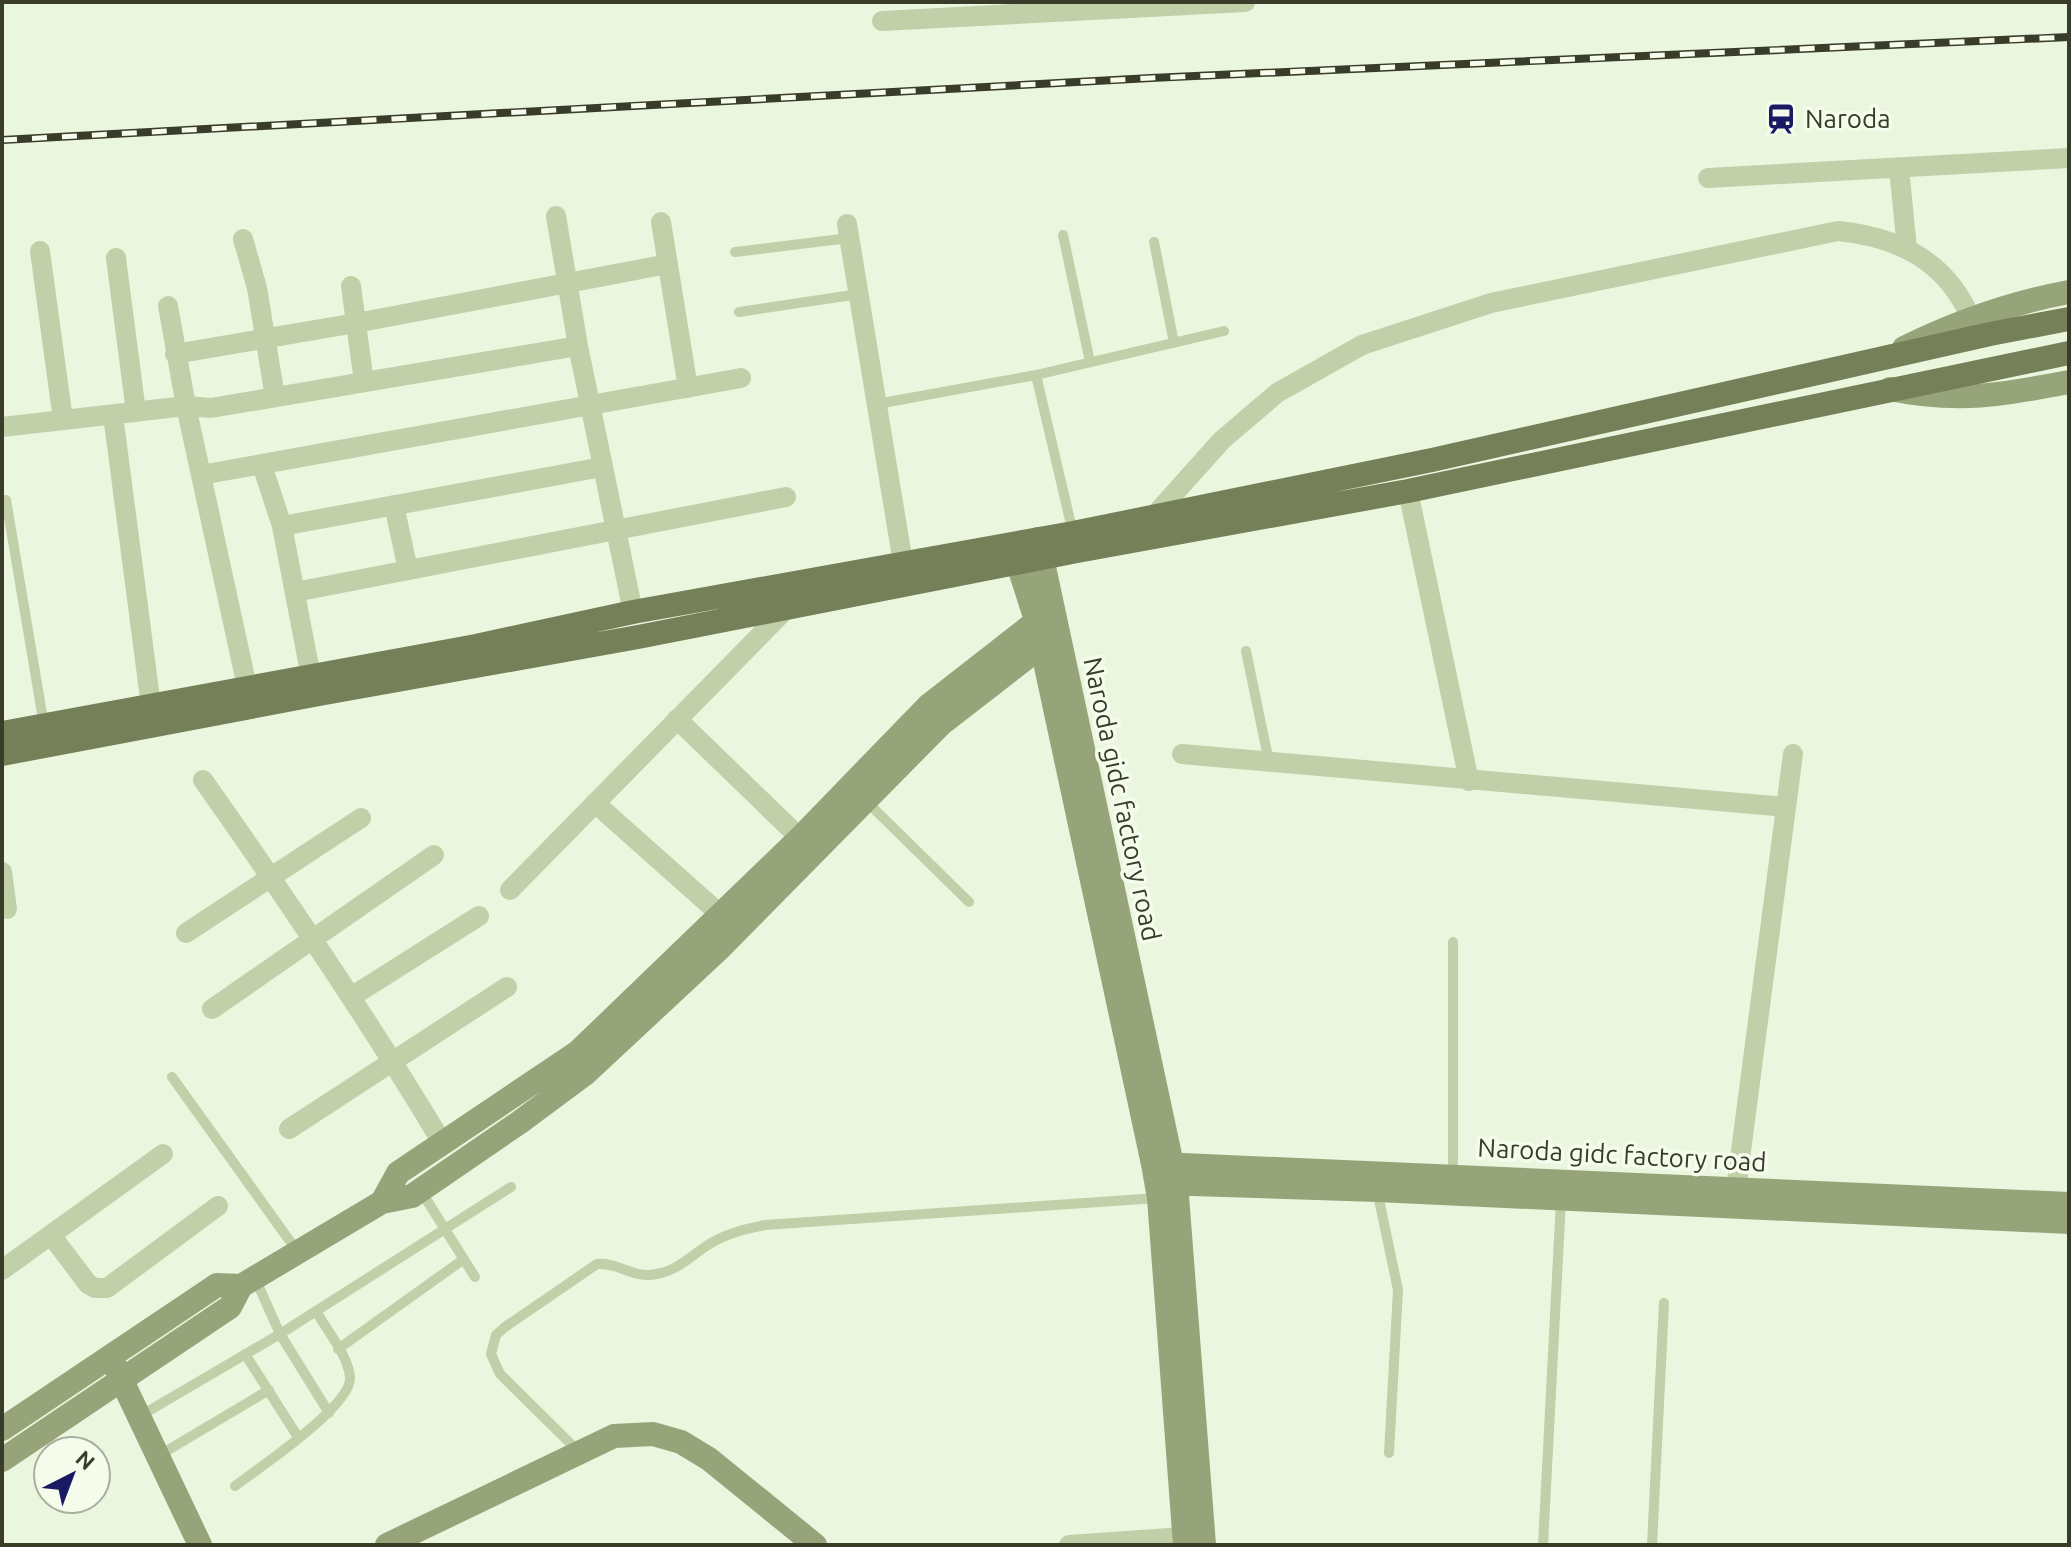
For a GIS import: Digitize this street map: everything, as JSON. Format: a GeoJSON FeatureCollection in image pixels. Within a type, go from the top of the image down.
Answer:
{"type":"FeatureCollection","features":[{"type":"Feature","properties":{"kind":"main road"},"geometry":{"type":"LineString","coordinates":[[1075,542],[1154,516],[1432,460],[1990,334],[2069,319]]}},
{"type":"Feature","properties":{"kind":"main road"},"geometry":{"type":"LineString","coordinates":[[2,754],[786,609],[1075,542],[1408,491],[2069,353]]}},
{"type":"Feature","properties":{"kind":"main road"},"geometry":{"type":"LineString","coordinates":[[2,733],[903,563],[1027,552]]}},
{"type":"Feature","properties":{"kind":"street"},"geometry":{"type":"LineString","coordinates":[[882,21],[1245,2]]}},
{"type":"Feature","properties":{"kind":"street"},"geometry":{"type":"LineString","coordinates":[[1708,178],[2069,158]]}},
{"type":"Feature","properties":{"kind":"street"},"geometry":{"type":"LineString","coordinates":[[1899,168],[1907,249]]}},
{"type":"Feature","properties":{"kind":"street"},"geometry":{"type":"LineString","coordinates":[[556,216],[578,346],[633,612]]}},
{"type":"Feature","properties":{"kind":"street"},"geometry":{"type":"LineString","coordinates":[[661,222],[688,388]]}},
{"type":"Feature","properties":{"kind":"street"},"geometry":{"type":"LineString","coordinates":[[848,231],[903,563]]}},
{"type":"Feature","properties":{"kind":"street"},"geometry":{"type":"LineString","coordinates":[[1154,516],[1222,440],[1277,393],[1362,345],[1491,303],[1838,231],[1863,234],[1907,249],[1941,271],[1962,297],[1971,319]]}},
{"type":"Feature","properties":{"kind":"street"},"geometry":{"type":"LineString","coordinates":[[243,239],[257,288],[275,397]]}},
{"type":"Feature","properties":{"kind":"street"},"geometry":{"type":"LineString","coordinates":[[40,251],[63,420]]}},
{"type":"Feature","properties":{"kind":"street"},"geometry":{"type":"LineString","coordinates":[[116,258],[136,412]]}},
{"type":"Feature","properties":{"kind":"street"},"geometry":{"type":"LineString","coordinates":[[175,354],[267,340],[668,264]]}},
{"type":"Feature","properties":{"kind":"street"},"geometry":{"type":"LineString","coordinates":[[351,286],[364,382]]}},
{"type":"Feature","properties":{"kind":"street"},"geometry":{"type":"LineString","coordinates":[[1884,358],[1945,328],[2010,304],[2069,292]]}},
{"type":"Feature","properties":{"kind":"street"},"geometry":{"type":"LineString","coordinates":[[168,306],[175,354],[247,687]]}},
{"type":"Feature","properties":{"kind":"street"},"geometry":{"type":"LineString","coordinates":[[2,427],[186,406],[211,408],[578,346]]}},
{"type":"Feature","properties":{"kind":"street"},"geometry":{"type":"LineString","coordinates":[[201,475],[741,378]]}},
{"type":"Feature","properties":{"kind":"street"},"geometry":{"type":"LineString","coordinates":[[1889,389],[1930,397],[1996,396],[2069,382]]}},
{"type":"Feature","properties":{"kind":"street"},"geometry":{"type":"LineString","coordinates":[[113,415],[151,706]]}},
{"type":"Feature","properties":{"kind":"street"},"geometry":{"type":"LineString","coordinates":[[262,465],[282,526],[311,677]]}},
{"type":"Feature","properties":{"kind":"street"},"geometry":{"type":"LineString","coordinates":[[282,526],[602,467]]}},
{"type":"Feature","properties":{"kind":"street"},"geometry":{"type":"LineString","coordinates":[[1408,491],[1469,781]]}},
{"type":"Feature","properties":{"kind":"street"},"geometry":{"type":"LineString","coordinates":[[295,592],[786,497]]}},
{"type":"Feature","properties":{"kind":"street"},"geometry":{"type":"LineString","coordinates":[[394,505],[408,570]]}},
{"type":"Feature","properties":{"kind":"street","name":"Naroda gidc factory road"},"geometry":{"type":"LineString","coordinates":[[1027,552],[1047,627],[1164,1178],[1191,1542]]}},
{"type":"Feature","properties":{"kind":"street"},"geometry":{"type":"LineString","coordinates":[[510,890],[786,609]]}},
{"type":"Feature","properties":{"kind":"street"},"geometry":{"type":"LineString","coordinates":[[2,1460],[217,1285],[248,1282],[382,1202],[412,1196],[586,1073],[718,950],[941,724],[1047,627]]}},
{"type":"Feature","properties":{"kind":"street"},"geometry":{"type":"LineString","coordinates":[[382,1202],[398,1173],[578,1052],[800,838],[928,706],[1047,627]]}},
{"type":"Feature","properties":{"kind":"street"},"geometry":{"type":"LineString","coordinates":[[677,719],[800,838]]}},
{"type":"Feature","properties":{"kind":"street"},"geometry":{"type":"LineString","coordinates":[[1182,754],[1785,807]]}},
{"type":"Feature","properties":{"kind":"street"},"geometry":{"type":"LineString","coordinates":[[1736,1189],[1793,754]]}},
{"type":"Feature","properties":{"kind":"street"},"geometry":{"type":"LineString","coordinates":[[203,780],[313,938],[443,1144]]}},
{"type":"Feature","properties":{"kind":"street"},"geometry":{"type":"LineString","coordinates":[[595,803],[721,915]]}},
{"type":"Feature","properties":{"kind":"street"},"geometry":{"type":"LineString","coordinates":[[186,933],[361,818]]}},
{"type":"Feature","properties":{"kind":"street"},"geometry":{"type":"LineString","coordinates":[[212,1009],[434,855]]}},
{"type":"Feature","properties":{"kind":"street"},"geometry":{"type":"LineString","coordinates":[[2,872],[7,909]]}},
{"type":"Feature","properties":{"kind":"street"},"geometry":{"type":"LineString","coordinates":[[351,997],[479,916]]}},
{"type":"Feature","properties":{"kind":"street"},"geometry":{"type":"LineString","coordinates":[[289,1129],[507,987]]}},
{"type":"Feature","properties":{"kind":"street"},"geometry":{"type":"LineString","coordinates":[[2,1270],[163,1154]]}},
{"type":"Feature","properties":{"kind":"street","name":"Naroda gidc factory road"},"geometry":{"type":"LineString","coordinates":[[1164,1178],[1453,1176],[2069,1204]]}},
{"type":"Feature","properties":{"kind":"street","name":"Naroda gidc factory road"},"geometry":{"type":"LineString","coordinates":[[1164,1178],[2069,1222]]}},
{"type":"Feature","properties":{"kind":"street"},"geometry":{"type":"LineString","coordinates":[[51,1235],[88,1284],[95,1288],[107,1288],[218,1206]]}},
{"type":"Feature","properties":{"kind":"street"},"geometry":{"type":"LineString","coordinates":[[116,1367],[200,1545]]}},
{"type":"Feature","properties":{"kind":"street"},"geometry":{"type":"LineString","coordinates":[[2,1429],[116,1367]]}},
{"type":"Feature","properties":{"kind":"street"},"geometry":{"type":"LineString","coordinates":[[387,1545],[614,1436],[637,1433],[681,1442],[709,1459],[815,1545]]}},
{"type":"Feature","properties":{"kind":"street"},"geometry":{"type":"LineString","coordinates":[[1069,1545],[1191,1542]]}},
{"type":"Feature","properties":{"kind":"lane"},"geometry":{"type":"LineString","coordinates":[[735,252],[848,231]]}},
{"type":"Feature","properties":{"kind":"lane"},"geometry":{"type":"LineString","coordinates":[[1063,235],[1090,362]]}},
{"type":"Feature","properties":{"kind":"lane"},"geometry":{"type":"LineString","coordinates":[[1154,242],[1174,343]]}},
{"type":"Feature","properties":{"kind":"lane"},"geometry":{"type":"LineString","coordinates":[[739,312],[859,294]]}},
{"type":"Feature","properties":{"kind":"lane"},"geometry":{"type":"LineString","coordinates":[[877,404],[1036,375],[1224,331]]}},
{"type":"Feature","properties":{"kind":"lane"},"geometry":{"type":"LineString","coordinates":[[1036,375],[1075,542]]}},
{"type":"Feature","properties":{"kind":"lane"},"geometry":{"type":"LineString","coordinates":[[6,500],[44,725]]}},
{"type":"Feature","properties":{"kind":"lane"},"geometry":{"type":"LineString","coordinates":[[1246,651],[1269,762]]}},
{"type":"Feature","properties":{"kind":"lane"},"geometry":{"type":"LineString","coordinates":[[864,800],[969,902]]}},
{"type":"Feature","properties":{"kind":"lane"},"geometry":{"type":"LineString","coordinates":[[1453,942],[1453,1176]]}},
{"type":"Feature","properties":{"kind":"lane"},"geometry":{"type":"LineString","coordinates":[[172,1077],[298,1252]]}},
{"type":"Feature","properties":{"kind":"lane"},"geometry":{"type":"LineString","coordinates":[[580,1452],[500,1374],[491,1354],[496,1335],[505,1327],[597,1264],[614,1266],[636,1276],[661,1274],[721,1237],[765,1225],[1164,1178]]}},
{"type":"Feature","properties":{"kind":"lane"},"geometry":{"type":"LineString","coordinates":[[140,1416],[280,1334],[511,1187]]}},
{"type":"Feature","properties":{"kind":"lane"},"geometry":{"type":"LineString","coordinates":[[421,1190],[475,1277]]}},
{"type":"Feature","properties":{"kind":"lane"},"geometry":{"type":"LineString","coordinates":[[1377,1190],[1398,1290],[1389,1453]]}},
{"type":"Feature","properties":{"kind":"lane"},"geometry":{"type":"LineString","coordinates":[[1543,1545],[1561,1198]]}},
{"type":"Feature","properties":{"kind":"lane"},"geometry":{"type":"LineString","coordinates":[[338,1349],[464,1259]]}},
{"type":"Feature","properties":{"kind":"lane"},"geometry":{"type":"LineString","coordinates":[[248,1282],[329,1413]]}},
{"type":"Feature","properties":{"kind":"lane"},"geometry":{"type":"LineString","coordinates":[[1652,1545],[1664,1303]]}},
{"type":"Feature","properties":{"kind":"lane"},"geometry":{"type":"LineString","coordinates":[[235,1486],[329,1413],[342,1401],[351,1382],[347,1364],[316,1311]]}},
{"type":"Feature","properties":{"kind":"lane"},"geometry":{"type":"LineString","coordinates":[[245,1354],[298,1437]]}},
{"type":"Feature","properties":{"kind":"lane"},"geometry":{"type":"LineString","coordinates":[[158,1456],[269,1390]]}},
{"type":"Feature","properties":{"kind":"railway"},"geometry":{"type":"LineString","coordinates":[[2,140],[1151,78],[2069,37]]}},
{"type":"Feature","properties":{"kind":"place","name":"Naroda"},"geometry":{"type":"Point","coordinates":[1781,119]}}]}
